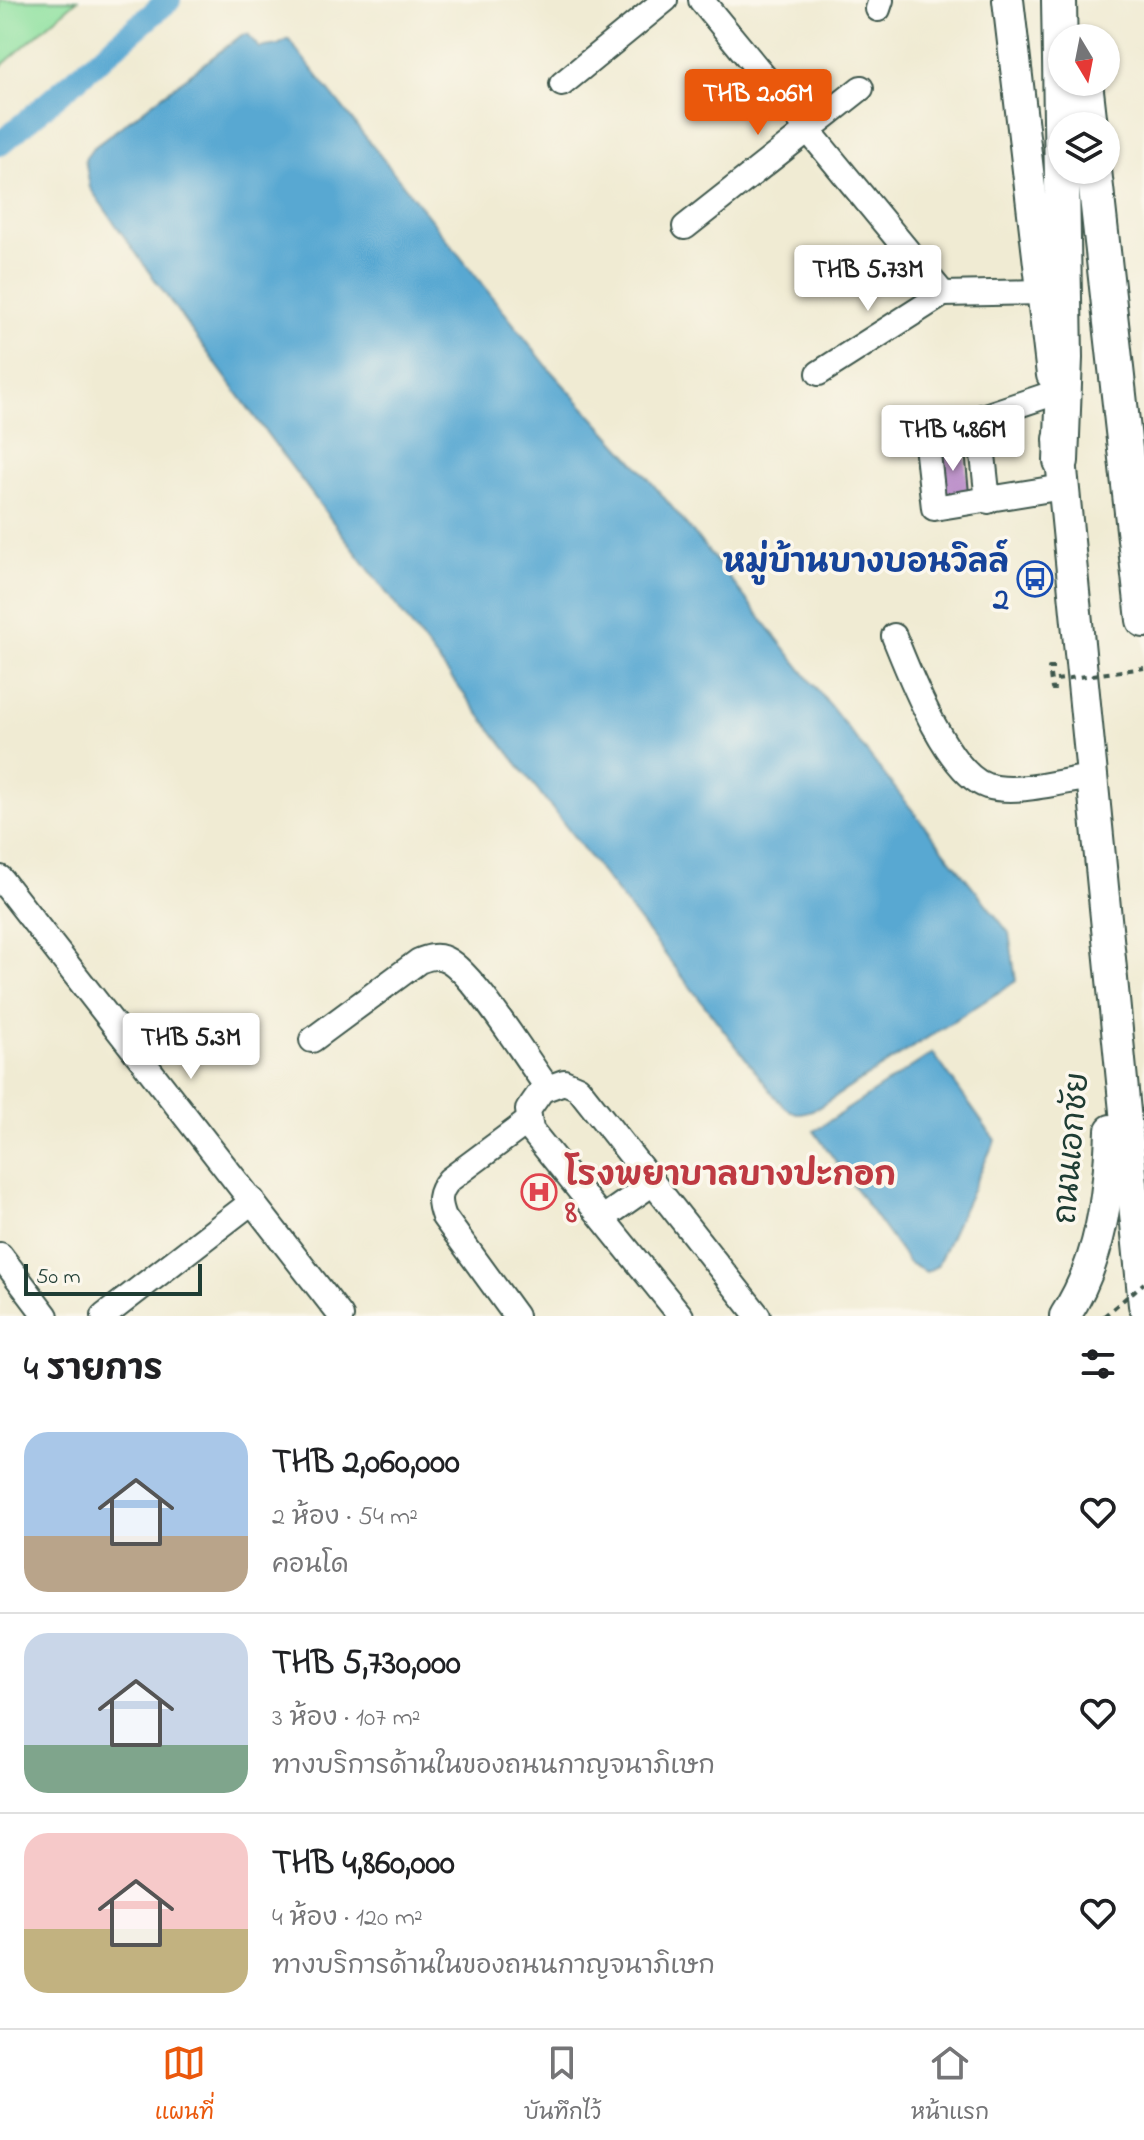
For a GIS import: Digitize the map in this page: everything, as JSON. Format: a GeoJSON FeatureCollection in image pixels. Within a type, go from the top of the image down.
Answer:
{"type":"FeatureCollection","features":[{"type":"Feature","properties":{"kind":"highway"},"geometry":{"type":"LineString","coordinates":[[1059,0],[1065,358],[1062,474]]}},
{"type":"Feature","properties":{"kind":"highway"},"geometry":{"type":"LineString","coordinates":[[1076,0],[1079,24]]}},
{"type":"Feature","properties":{"kind":"highway"},"geometry":{"type":"LineString","coordinates":[[1096,184],[1144,620]]}},
{"type":"Feature","properties":{"kind":"main road"},"geometry":{"type":"LineString","coordinates":[[1008,0],[1054,393],[1144,1306],[1134,1316]]}},
{"type":"Feature","properties":{"kind":"main road","name":"ถนนเอกชัย"},"geometry":{"type":"LineString","coordinates":[[1065,1316],[1094,1256],[1104,1209],[1110,1165],[1117,1027]]}},
{"type":"Feature","properties":{"kind":"street"},"geometry":{"type":"LineString","coordinates":[[562,84],[665,0]]}},
{"type":"Feature","properties":{"kind":"street"},"geometry":{"type":"LineString","coordinates":[[701,0],[943,294]]}},
{"type":"Feature","properties":{"kind":"street"},"geometry":{"type":"LineString","coordinates":[[685,227],[861,88]]}},
{"type":"Feature","properties":{"kind":"street"},"geometry":{"type":"LineString","coordinates":[[819,373],[943,294],[1043,292]]}},
{"type":"Feature","properties":{"kind":"street"},"geometry":{"type":"LineString","coordinates":[[1054,393],[979,418],[927,445],[934,508],[988,501],[1062,474]]}},
{"type":"Feature","properties":{"kind":"street"},"geometry":{"type":"LineString","coordinates":[[979,418],[988,501]]}},
{"type":"Feature","properties":{"kind":"street"},"geometry":{"type":"LineString","coordinates":[[894,636],[949,750],[965,770],[986,786],[1010,788],[1092,777]]}},
{"type":"Feature","properties":{"kind":"street"},"geometry":{"type":"LineString","coordinates":[[0,878],[341,1316]]}},
{"type":"Feature","properties":{"kind":"street"},"geometry":{"type":"LineString","coordinates":[[312,1040],[419,961],[432,956],[445,958],[470,979],[547,1087]]}},
{"type":"Feature","properties":{"kind":"street"},"geometry":{"type":"LineString","coordinates":[[516,1316],[444,1217],[439,1204],[440,1191],[449,1180],[527,1122],[532,1102],[547,1087],[564,1082],[578,1088],[758,1316]]}},
{"type":"Feature","properties":{"kind":"street"},"geometry":{"type":"LineString","coordinates":[[527,1122],[681,1316]]}},
{"type":"Feature","properties":{"kind":"street"},"geometry":{"type":"LineString","coordinates":[[603,1218],[653,1183]]}},
{"type":"Feature","properties":{"kind":"street"},"geometry":{"type":"LineString","coordinates":[[104,1316],[253,1201]]}},
{"type":"Feature","properties":{"kind":"street"},"geometry":{"type":"LineString","coordinates":[[0,1255],[46,1316]]}},
{"type":"Feature","properties":{"kind":"path"},"geometry":{"type":"LineString","coordinates":[[1056,680],[1144,668]]}},
{"type":"Feature","properties":{"kind":"path"},"geometry":{"type":"LineString","coordinates":[[1104,1316],[1144,1283]]}},
{"type":"Feature","properties":{"kind":"green space"},"geometry":{"type":"Polygon","coordinates":[[[0,0],[77,0],[0,67],[0,0]]]}},
{"type":"Feature","properties":{"kind":"water"},"geometry":{"type":"Polygon","coordinates":[[[248,34],[259,48],[278,45],[288,39],[550,370],[642,471],[705,547],[1009,933],[1016,981],[819,1107],[796,1113],[777,1099],[342,534],[90,188],[85,159],[93,148],[242,35],[248,34]]]}},
{"type":"Feature","properties":{"kind":"water"},"geometry":{"type":"Polygon","coordinates":[[[933,1053],[995,1140],[937,1266],[926,1272],[909,1263],[814,1131],[933,1053]]]}},
{"type":"Feature","properties":{"kind":"building"},"geometry":{"type":"Polygon","coordinates":[[[965,450],[969,494],[941,497],[936,453],[965,450]]]}},
{"type":"Feature","properties":{"kind":"waterway"},"geometry":{"type":"LineString","coordinates":[[0,144],[169,0]]}},
{"type":"Feature","properties":{"kind":"place","name":"หมู่บ้านบางบอนวิลล์ 2"},"geometry":{"type":"Point","coordinates":[1035,579]}},
{"type":"Feature","properties":{"kind":"place","name":"โรงพยาบาลบางปะกอก 8"},"geometry":{"type":"Point","coordinates":[539,1192]}}]}
